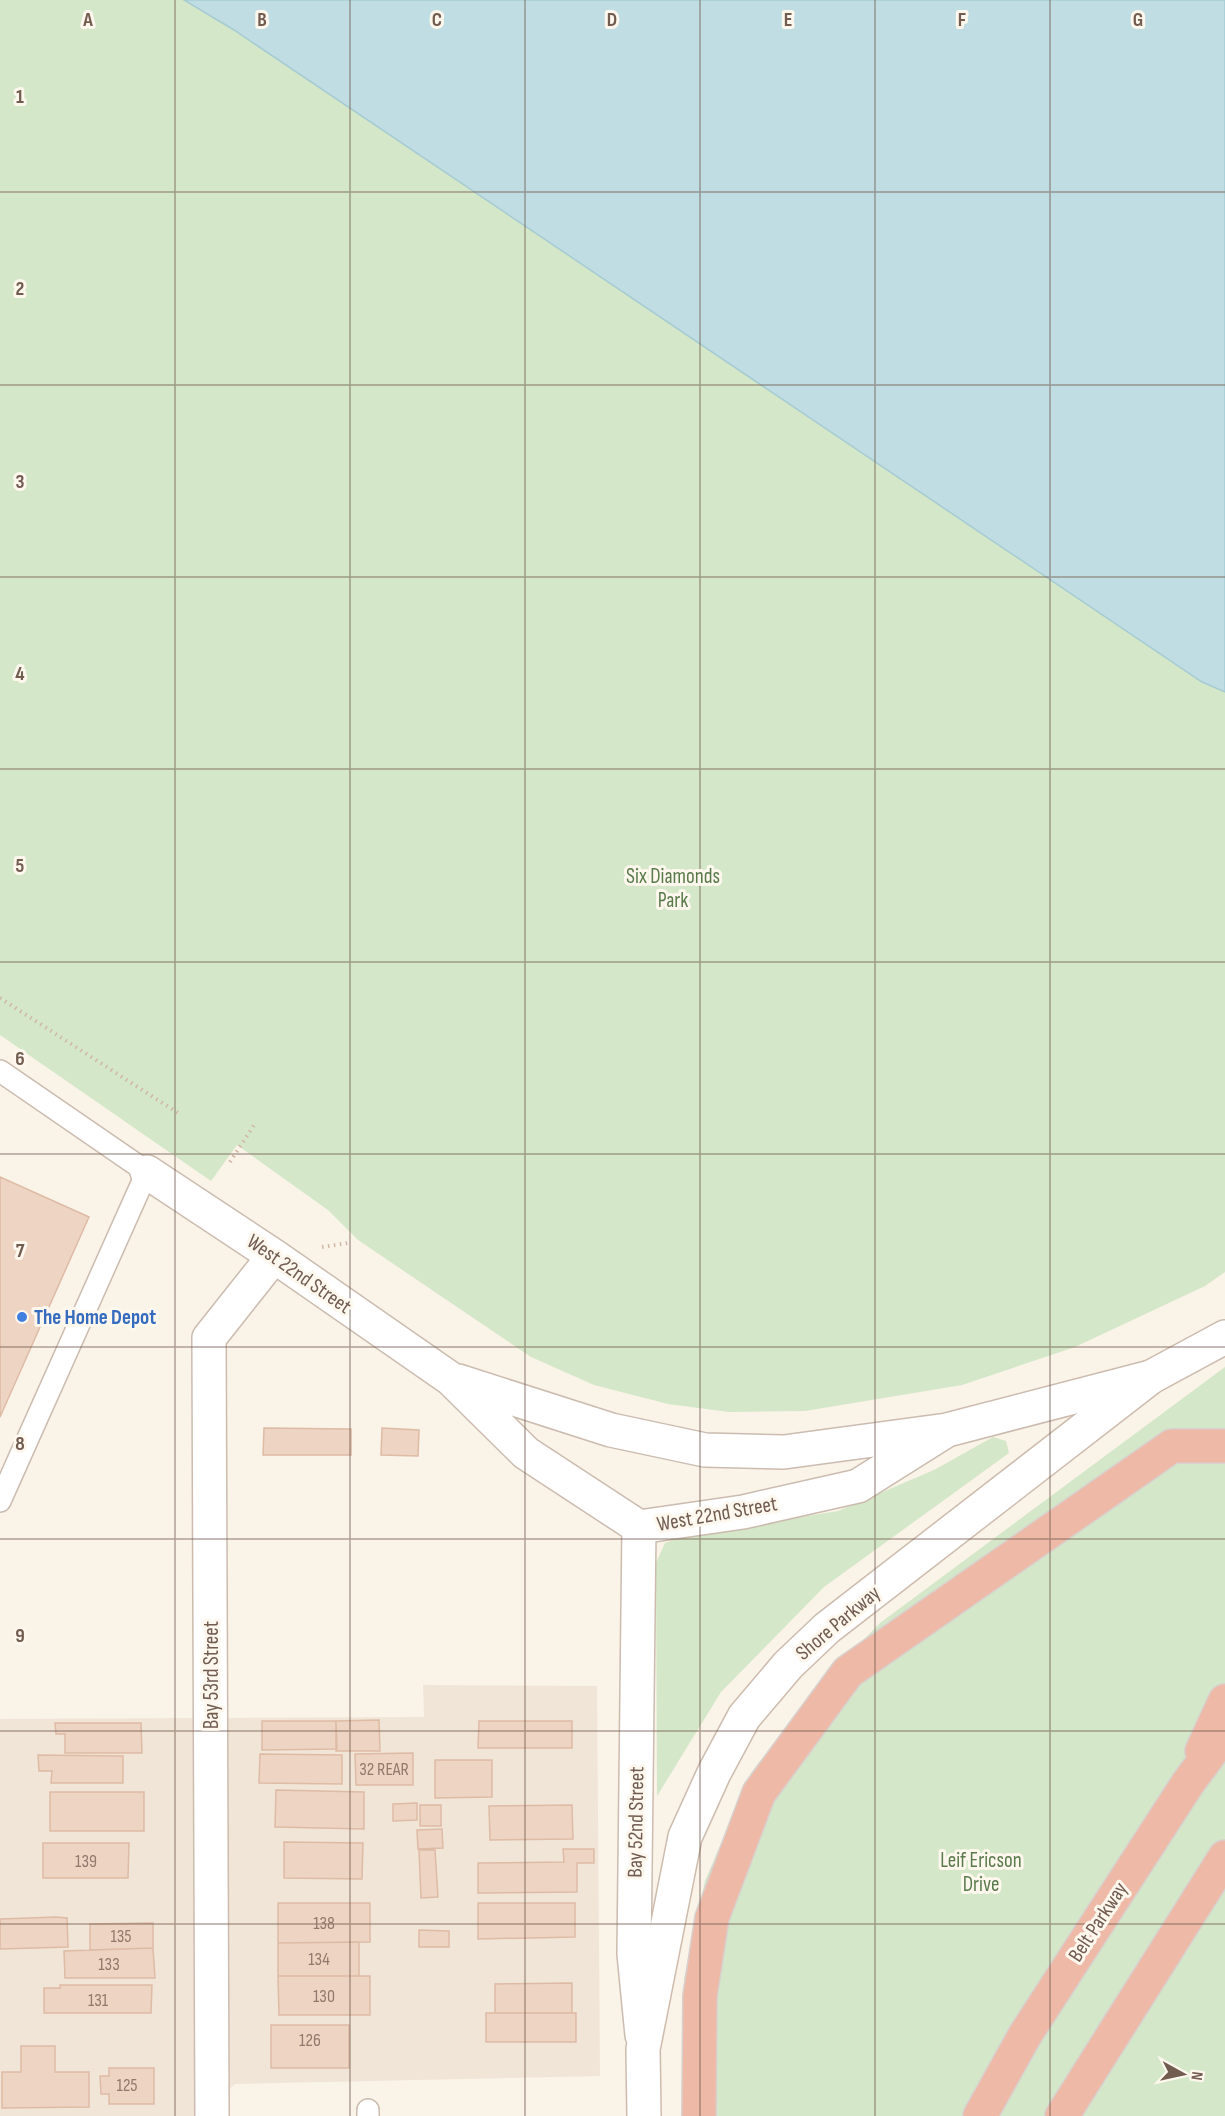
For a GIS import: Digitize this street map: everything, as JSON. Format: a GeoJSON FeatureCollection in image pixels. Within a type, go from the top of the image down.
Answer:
{"type":"FeatureCollection","features":[{"type":"Feature","properties":{"kind":"highway"},"geometry":{"type":"LineString","coordinates":[[699,2116],[700,1996],[712,1918],[759,1793],[848,1672],[1172,1446],[1225,1446]]}},
{"type":"Feature","properties":{"kind":"highway"},"geometry":{"type":"LineString","coordinates":[[1188,1783],[1225,1701]]}},
{"type":"Feature","properties":{"kind":"highway","name":"Belt Parkway"},"geometry":{"type":"LineString","coordinates":[[980,2116],[1025,2035],[1188,1783],[1225,1733]]}},
{"type":"Feature","properties":{"kind":"highway"},"geometry":{"type":"LineString","coordinates":[[1062,2116],[1130,2004],[1225,1857]]}},
{"type":"Feature","properties":{"kind":"highway"},"geometry":{"type":"LineString","coordinates":[[1130,2004],[1225,1894]]}},
{"type":"Feature","properties":{"kind":"street","name":"West 22nd Street"},"geometry":{"type":"LineString","coordinates":[[147,1172],[274,1256],[451,1379],[526,1453],[639,1527],[743,1512],[858,1486],[947,1430]]}},
{"type":"Feature","properties":{"kind":"street","name":"Bay 53rd Street"},"geometry":{"type":"LineString","coordinates":[[212,2116],[209,1338],[274,1256]]}},
{"type":"Feature","properties":{"kind":"street","name":"Shore Parkway"},"geometry":{"type":"LineString","coordinates":[[643,2049],[685,1837],[714,1773],[744,1717],[788,1665],[828,1628],[1151,1377],[1225,1336]]}},
{"type":"Feature","properties":{"kind":"street","name":"West 22nd Street"},"geometry":{"type":"LineString","coordinates":[[451,1379],[611,1430],[705,1450],[784,1452],[947,1430],[1151,1377]]}},
{"type":"Feature","properties":{"kind":"street","name":"Bay 52nd Street"},"geometry":{"type":"LineString","coordinates":[[639,1527],[634,1954],[643,2049],[644,2116]]}},
{"type":"Feature","properties":{"kind":"lane"},"geometry":{"type":"LineString","coordinates":[[0,1071],[147,1172],[0,1501]]}},
{"type":"Feature","properties":{"kind":"path"},"geometry":{"type":"LineString","coordinates":[[0,998],[178,1113]]}},
{"type":"Feature","properties":{"kind":"path"},"geometry":{"type":"LineString","coordinates":[[230,1162],[254,1125]]}},
{"type":"Feature","properties":{"kind":"shaded area"},"geometry":{"type":"Polygon","coordinates":[[[423,1685],[597,1686],[600,2076],[235,2084],[198,2116],[0,2116],[0,1719],[424,1717],[423,1685]]]}},
{"type":"Feature","properties":{"kind":"green space","name":"Six Diamonds Park"},"geometry":{"type":"Polygon","coordinates":[[[0,0],[1225,0],[1225,1272],[1205,1286],[1075,1347],[962,1385],[805,1411],[729,1412],[668,1404],[594,1385],[531,1357],[358,1240],[328,1210],[237,1145],[211,1181],[0,1035],[0,0]]]}},
{"type":"Feature","properties":{"kind":"green space","name":"Leif Ericson Drive"},"geometry":{"type":"Polygon","coordinates":[[[1225,1367],[1225,2116],[683,2116],[684,1979],[705,1881],[751,1773],[813,1692],[880,1623],[1225,1367]]]}},
{"type":"Feature","properties":{"kind":"green space"},"geometry":{"type":"Polygon","coordinates":[[[993,1437],[1006,1441],[1009,1453],[824,1587],[721,1692],[657,1796],[656,1563],[665,1543],[688,1535],[838,1511],[934,1470],[993,1437]]]}},
{"type":"Feature","properties":{"kind":"water"},"geometry":{"type":"Polygon","coordinates":[[[184,0],[1225,0],[1225,692],[1202,682],[234,30],[184,0]]]}},
{"type":"Feature","properties":{"kind":"building","name":"The Home Depot"},"geometry":{"type":"Polygon","coordinates":[[[0,1177],[89,1217],[0,1417],[0,1177]]]}},
{"type":"Feature","properties":{"kind":"building"},"geometry":{"type":"Polygon","coordinates":[[[264,1428],[351,1429],[351,1455],[263,1455],[264,1428]]]}},
{"type":"Feature","properties":{"kind":"building"},"geometry":{"type":"Polygon","coordinates":[[[382,1428],[419,1430],[418,1456],[381,1455],[382,1428]]]}},
{"type":"Feature","properties":{"kind":"building"},"geometry":{"type":"Polygon","coordinates":[[[379,1720],[380,1751],[336,1751],[336,1721],[379,1720]]]}},
{"type":"Feature","properties":{"kind":"building"},"geometry":{"type":"Polygon","coordinates":[[[262,1721],[336,1721],[337,1749],[262,1750],[262,1721]]]}},
{"type":"Feature","properties":{"kind":"building"},"geometry":{"type":"Polygon","coordinates":[[[479,1721],[572,1721],[572,1748],[478,1748],[479,1721]]]}},
{"type":"Feature","properties":{"kind":"building"},"geometry":{"type":"Polygon","coordinates":[[[55,1723],[141,1723],[142,1753],[65,1753],[65,1734],[56,1734],[55,1723]]]}},
{"type":"Feature","properties":{"kind":"building"},"geometry":{"type":"Polygon","coordinates":[[[413,1753],[413,1785],[356,1785],[355,1754],[413,1753]]]}},
{"type":"Feature","properties":{"kind":"building"},"geometry":{"type":"Polygon","coordinates":[[[260,1754],[342,1755],[342,1784],[259,1783],[260,1754]]]}},
{"type":"Feature","properties":{"kind":"building"},"geometry":{"type":"Polygon","coordinates":[[[38,1755],[123,1756],[123,1783],[51,1783],[52,1771],[39,1771],[38,1755]]]}},
{"type":"Feature","properties":{"kind":"building"},"geometry":{"type":"Polygon","coordinates":[[[435,1760],[492,1760],[492,1797],[435,1798],[435,1760]]]}},
{"type":"Feature","properties":{"kind":"building"},"geometry":{"type":"Polygon","coordinates":[[[276,1790],[364,1792],[364,1829],[275,1827],[276,1790]]]}},
{"type":"Feature","properties":{"kind":"building"},"geometry":{"type":"Polygon","coordinates":[[[50,1792],[144,1792],[144,1831],[50,1831],[50,1792]]]}},
{"type":"Feature","properties":{"kind":"building"},"geometry":{"type":"Polygon","coordinates":[[[417,1803],[417,1820],[393,1821],[393,1804],[417,1803]]]}},
{"type":"Feature","properties":{"kind":"building"},"geometry":{"type":"Polygon","coordinates":[[[420,1805],[441,1805],[441,1826],[420,1826],[420,1805]]]}},
{"type":"Feature","properties":{"kind":"building"},"geometry":{"type":"Polygon","coordinates":[[[572,1805],[573,1839],[490,1840],[489,1806],[572,1805]]]}},
{"type":"Feature","properties":{"kind":"building"},"geometry":{"type":"Polygon","coordinates":[[[442,1829],[443,1848],[418,1849],[417,1830],[442,1829]]]}},
{"type":"Feature","properties":{"kind":"building"},"geometry":{"type":"Polygon","coordinates":[[[284,1842],[363,1843],[362,1879],[284,1878],[284,1842]]]}},
{"type":"Feature","properties":{"kind":"building"},"geometry":{"type":"Polygon","coordinates":[[[43,1843],[129,1843],[128,1878],[43,1878],[43,1843]]]}},
{"type":"Feature","properties":{"kind":"building"},"geometry":{"type":"Polygon","coordinates":[[[563,1849],[594,1849],[594,1863],[577,1863],[577,1892],[478,1893],[478,1863],[564,1862],[563,1849]]]}},
{"type":"Feature","properties":{"kind":"building"},"geometry":{"type":"Polygon","coordinates":[[[419,1850],[435,1850],[438,1897],[421,1898],[419,1850]]]}},
{"type":"Feature","properties":{"kind":"building"},"geometry":{"type":"Polygon","coordinates":[[[278,1903],[370,1903],[370,1942],[278,1943],[278,1903]]]}},
{"type":"Feature","properties":{"kind":"building"},"geometry":{"type":"Polygon","coordinates":[[[478,1903],[575,1903],[575,1937],[478,1939],[478,1903]]]}},
{"type":"Feature","properties":{"kind":"building"},"geometry":{"type":"Polygon","coordinates":[[[67,1918],[68,1947],[0,1949],[0,1919],[67,1918]]]}},
{"type":"Feature","properties":{"kind":"building"},"geometry":{"type":"Polygon","coordinates":[[[153,1923],[153,1948],[90,1950],[90,1924],[153,1923]]]}},
{"type":"Feature","properties":{"kind":"building"},"geometry":{"type":"Polygon","coordinates":[[[419,1930],[449,1931],[449,1947],[419,1947],[419,1930]]]}},
{"type":"Feature","properties":{"kind":"building"},"geometry":{"type":"Polygon","coordinates":[[[359,1942],[359,1976],[278,1976],[278,1943],[359,1942]]]}},
{"type":"Feature","properties":{"kind":"building"},"geometry":{"type":"Polygon","coordinates":[[[153,1948],[155,1978],[65,1978],[64,1951],[153,1948]]]}},
{"type":"Feature","properties":{"kind":"building"},"geometry":{"type":"Polygon","coordinates":[[[278,1976],[370,1976],[370,2015],[279,2015],[278,1976]]]}},
{"type":"Feature","properties":{"kind":"building"},"geometry":{"type":"Polygon","coordinates":[[[572,1983],[572,2013],[495,2013],[495,1984],[572,1983]]]}},
{"type":"Feature","properties":{"kind":"building"},"geometry":{"type":"Polygon","coordinates":[[[60,1985],[152,1985],[151,2013],[44,2013],[44,1988],[60,1988],[60,1985]]]}},
{"type":"Feature","properties":{"kind":"building"},"geometry":{"type":"Polygon","coordinates":[[[486,2013],[576,2013],[576,2042],[486,2042],[486,2013]]]}},
{"type":"Feature","properties":{"kind":"building"},"geometry":{"type":"Polygon","coordinates":[[[271,2025],[349,2025],[349,2068],[271,2068],[271,2025]]]}},
{"type":"Feature","properties":{"kind":"building"},"geometry":{"type":"Polygon","coordinates":[[[21,2046],[55,2046],[55,2072],[89,2072],[89,2107],[2,2108],[2,2072],[21,2072],[21,2046]]]}},
{"type":"Feature","properties":{"kind":"building"},"geometry":{"type":"Polygon","coordinates":[[[109,2068],[154,2068],[154,2104],[109,2104],[109,2094],[101,2094],[100,2076],[109,2076],[109,2068]]]}},
{"type":"Feature","properties":{"kind":"place","name":"The Home Depot"},"geometry":{"type":"Point","coordinates":[22,1317]}}]}
